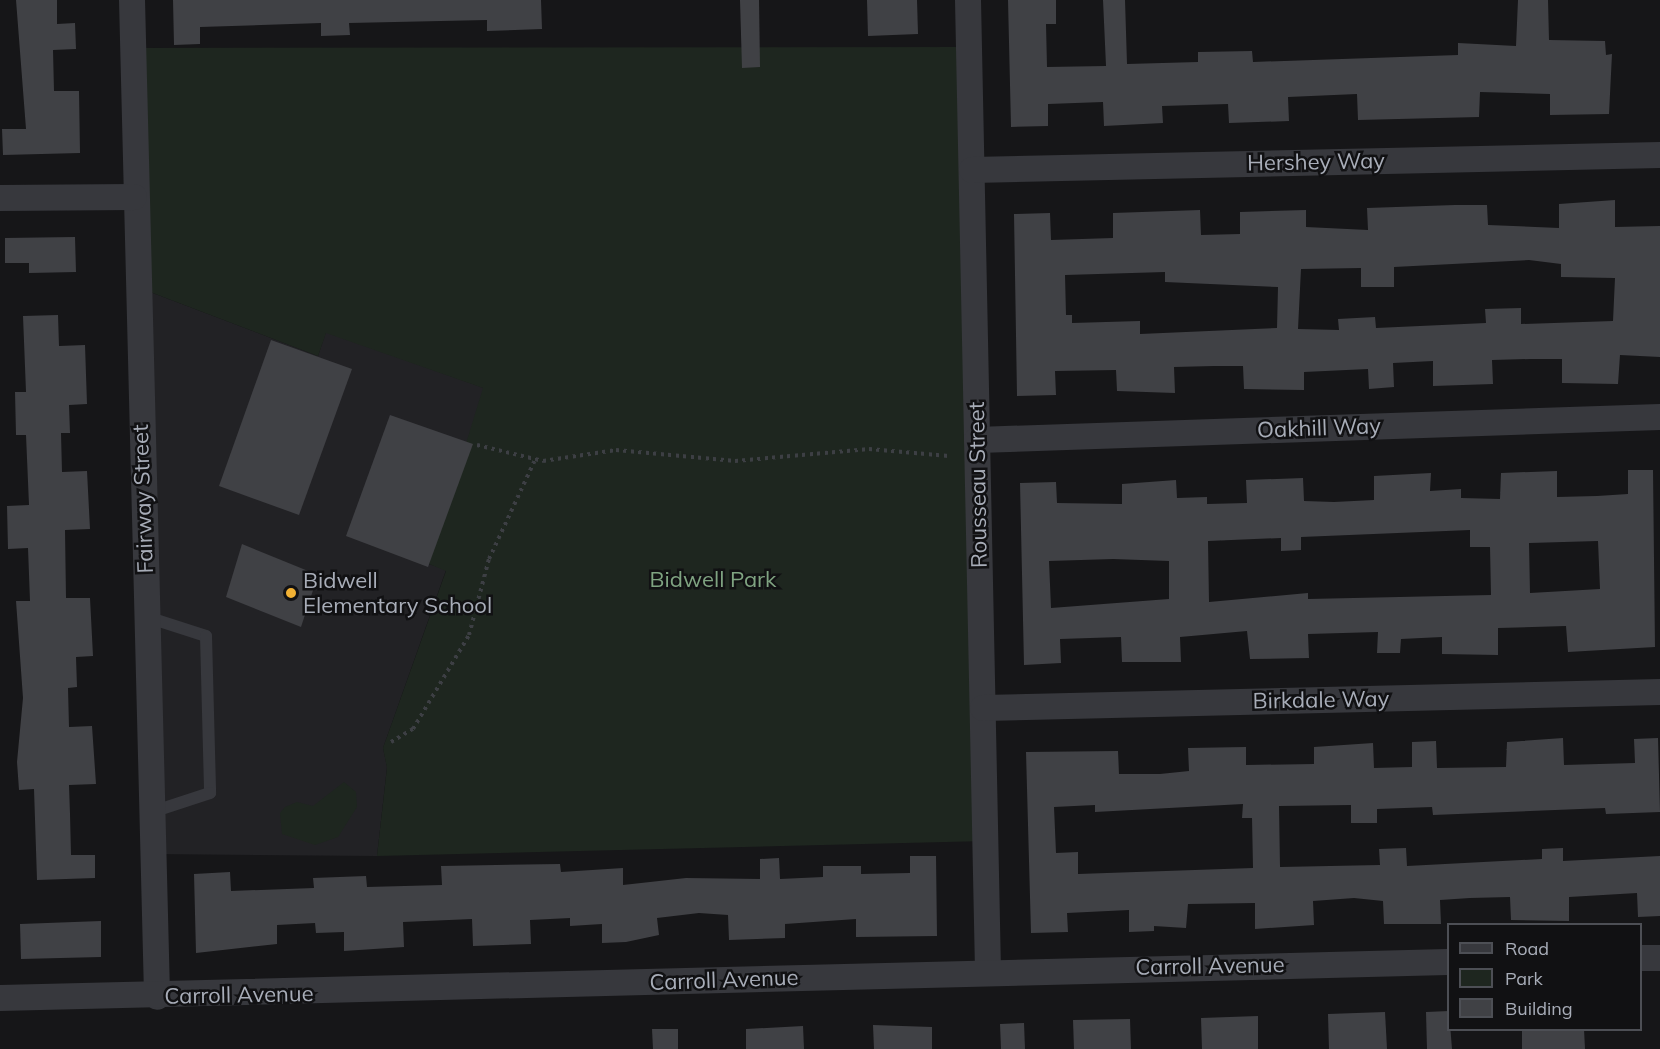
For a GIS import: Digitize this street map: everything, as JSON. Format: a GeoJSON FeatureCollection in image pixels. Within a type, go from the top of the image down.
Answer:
{"type":"FeatureCollection","features":[{"type":"Feature","properties":{"kind":"street","name":"Fairway Street"},"geometry":{"type":"LineString","coordinates":[[132,0],[134,197],[157,997]]}},
{"type":"Feature","properties":{"kind":"street","name":"Rousseau Street"},"geometry":{"type":"LineString","coordinates":[[968,0],[988,970]]}},
{"type":"Feature","properties":{"kind":"street","name":"Hershey Way"},"geometry":{"type":"LineString","coordinates":[[972,170],[1660,154]]}},
{"type":"Feature","properties":{"kind":"street"},"geometry":{"type":"LineString","coordinates":[[0,198],[134,197]]}},
{"type":"Feature","properties":{"kind":"street","name":"Oakhill Way"},"geometry":{"type":"LineString","coordinates":[[977,440],[1660,417]]}},
{"type":"Feature","properties":{"kind":"street","name":"Birkdale Way"},"geometry":{"type":"LineString","coordinates":[[983,708],[1660,692]]}},
{"type":"Feature","properties":{"kind":"street"},"geometry":{"type":"LineString","coordinates":[[1642,958],[1660,958]]}},
{"type":"Feature","properties":{"kind":"street","name":"Carroll Avenue"},"geometry":{"type":"LineString","coordinates":[[0,998],[157,997],[988,970],[1447,962]]}},
{"type":"Feature","properties":{"kind":"lane"},"geometry":{"type":"LineString","coordinates":[[146,617],[206,636],[210,793],[152,812]]}},
{"type":"Feature","properties":{"kind":"path"},"geometry":{"type":"LineString","coordinates":[[477,445],[535,460],[616,450],[735,461],[869,449],[950,456]]}},
{"type":"Feature","properties":{"kind":"path"},"geometry":{"type":"LineString","coordinates":[[391,742],[413,729],[469,636],[489,559],[535,460]]}},
{"type":"Feature","properties":{"kind":"shaded area","name":"Bidwell Elementary School"},"geometry":{"type":"Polygon","coordinates":[[[137,287],[318,356],[326,332],[484,388],[429,564],[446,570],[383,748],[387,767],[377,856],[153,854],[137,287]]]}},
{"type":"Feature","properties":{"kind":"green space","name":"Bidwell Park"},"geometry":{"type":"Polygon","coordinates":[[[969,47],[986,841],[377,856],[387,768],[383,748],[446,571],[429,564],[483,388],[326,333],[318,356],[137,287],[132,48],[969,47]]]}},
{"type":"Feature","properties":{"kind":"green space"},"geometry":{"type":"Polygon","coordinates":[[[344,782],[356,792],[357,807],[338,837],[315,845],[282,834],[280,813],[285,807],[297,802],[313,806],[344,782]]]}},
{"type":"Feature","properties":{"kind":"building"},"geometry":{"type":"Polygon","coordinates":[[[16,0],[57,0],[57,24],[75,23],[76,49],[53,50],[54,91],[79,91],[80,153],[3,155],[2,129],[26,129],[16,0]]]}},
{"type":"Feature","properties":{"kind":"building"},"geometry":{"type":"Polygon","coordinates":[[[173,0],[541,0],[542,29],[487,31],[487,20],[349,23],[350,35],[321,36],[321,23],[200,27],[200,44],[174,45],[173,0]]]}},
{"type":"Feature","properties":{"kind":"building"},"geometry":{"type":"Polygon","coordinates":[[[740,0],[759,0],[760,67],[742,68],[740,0]]]}},
{"type":"Feature","properties":{"kind":"building"},"geometry":{"type":"Polygon","coordinates":[[[867,0],[917,0],[918,34],[868,36],[867,0]]]}},
{"type":"Feature","properties":{"kind":"building"},"geometry":{"type":"Polygon","coordinates":[[[1008,0],[1056,0],[1056,24],[1046,24],[1047,67],[1106,66],[1103,0],[1125,0],[1127,64],[1198,62],[1198,52],[1252,51],[1253,62],[1458,55],[1458,43],[1516,46],[1518,0],[1548,0],[1549,40],[1605,41],[1606,55],[1612,54],[1609,114],[1550,115],[1550,94],[1480,92],[1479,117],[1358,120],[1357,94],[1288,97],[1289,121],[1229,123],[1228,104],[1162,106],[1163,123],[1104,126],[1103,102],[1048,104],[1048,126],[1011,127],[1008,0]]]}},
{"type":"Feature","properties":{"kind":"building"},"geometry":{"type":"Polygon","coordinates":[[[1615,200],[1615,227],[1660,226],[1660,357],[1620,355],[1618,384],[1562,383],[1562,359],[1530,359],[1492,360],[1493,384],[1433,386],[1433,361],[1393,363],[1394,387],[1369,389],[1368,369],[1304,372],[1304,390],[1244,389],[1243,366],[1174,367],[1175,393],[1117,391],[1116,370],[1055,371],[1056,395],[1017,396],[1014,214],[1050,213],[1051,240],[1113,238],[1113,213],[1200,210],[1201,235],[1240,234],[1240,212],[1306,210],[1306,227],[1368,230],[1367,208],[1455,205],[1487,205],[1488,225],[1559,228],[1559,204],[1615,200]],[[1529,260],[1394,267],[1394,287],[1361,287],[1361,268],[1301,269],[1298,329],[1339,330],[1338,319],[1375,317],[1376,328],[1486,323],[1485,309],[1521,308],[1521,324],[1613,321],[1615,278],[1561,277],[1561,264],[1529,260]],[[1165,272],[1065,275],[1066,315],[1072,315],[1072,323],[1140,321],[1140,334],[1277,328],[1278,287],[1165,282],[1165,272]]]}},
{"type":"Feature","properties":{"kind":"building"},"geometry":{"type":"Polygon","coordinates":[[[75,237],[76,272],[29,273],[29,263],[5,263],[5,238],[75,237]]]}},
{"type":"Feature","properties":{"kind":"building"},"geometry":{"type":"Polygon","coordinates":[[[58,315],[59,346],[85,345],[87,404],[69,405],[70,433],[61,433],[62,472],[87,471],[90,529],[65,530],[66,598],[90,598],[93,656],[76,657],[77,687],[68,688],[69,727],[92,726],[96,784],[69,785],[71,855],[95,855],[95,878],[37,880],[34,789],[19,790],[17,762],[23,698],[16,601],[30,601],[28,548],[8,549],[7,506],[29,505],[26,435],[16,435],[15,392],[26,392],[23,316],[58,315]]]}},
{"type":"Feature","properties":{"kind":"building"},"geometry":{"type":"Polygon","coordinates":[[[271,340],[352,369],[299,515],[219,486],[271,340]]]}},
{"type":"Feature","properties":{"kind":"building"},"geometry":{"type":"Polygon","coordinates":[[[390,415],[473,444],[428,567],[346,536],[390,415]]]}},
{"type":"Feature","properties":{"kind":"building"},"geometry":{"type":"Polygon","coordinates":[[[1628,470],[1653,470],[1655,647],[1568,652],[1566,626],[1498,628],[1498,655],[1442,654],[1442,637],[1401,639],[1400,653],[1377,653],[1378,632],[1308,634],[1309,658],[1250,659],[1247,631],[1180,637],[1181,662],[1122,662],[1121,637],[1060,639],[1061,663],[1024,665],[1020,483],[1056,482],[1057,503],[1122,504],[1122,484],[1176,480],[1177,498],[1207,497],[1207,504],[1247,503],[1246,480],[1303,478],[1304,501],[1334,502],[1374,500],[1374,476],[1431,473],[1430,491],[1461,489],[1461,498],[1500,499],[1501,473],[1557,471],[1557,497],[1628,494],[1628,470]],[[1470,530],[1301,537],[1301,550],[1281,551],[1281,538],[1208,541],[1209,602],[1308,593],[1308,599],[1491,595],[1490,547],[1470,547],[1470,530]],[[1598,541],[1529,543],[1530,593],[1600,589],[1598,541]],[[1113,559],[1049,561],[1051,608],[1169,599],[1169,561],[1113,559]]]}},
{"type":"Feature","properties":{"kind":"building"},"geometry":{"type":"Polygon","coordinates":[[[242,544],[318,575],[301,627],[226,597],[242,544]]]}},
{"type":"Feature","properties":{"kind":"building"},"geometry":{"type":"Polygon","coordinates":[[[1563,738],[1564,765],[1635,763],[1634,739],[1658,738],[1660,812],[1606,814],[1605,808],[1433,815],[1432,807],[1377,809],[1377,823],[1351,823],[1351,805],[1279,806],[1280,867],[1380,865],[1379,849],[1406,848],[1407,866],[1542,859],[1542,849],[1563,848],[1563,861],[1660,856],[1660,916],[1638,917],[1637,893],[1569,897],[1569,921],[1511,920],[1510,897],[1440,900],[1441,924],[1384,924],[1383,901],[1354,898],[1313,901],[1314,925],[1255,929],[1255,903],[1188,904],[1186,928],[1154,926],[1154,931],[1129,932],[1129,910],[1067,913],[1068,932],[1031,933],[1026,752],[1118,751],[1119,774],[1160,774],[1189,771],[1188,748],[1246,747],[1246,765],[1314,764],[1314,747],[1373,743],[1374,768],[1412,767],[1412,742],[1436,741],[1437,768],[1506,767],[1507,742],[1563,738]],[[1243,804],[1095,812],[1095,805],[1054,807],[1056,853],[1078,852],[1078,874],[1253,868],[1252,818],[1242,818],[1243,804]]]}},
{"type":"Feature","properties":{"kind":"building"},"geometry":{"type":"Polygon","coordinates":[[[910,856],[936,856],[937,936],[856,937],[856,919],[785,924],[785,938],[729,940],[728,915],[699,913],[657,918],[659,935],[626,942],[602,943],[602,924],[570,926],[570,918],[530,920],[531,944],[473,946],[472,919],[403,922],[404,947],[344,951],[344,932],[316,933],[315,923],[277,925],[277,944],[196,953],[194,874],[230,872],[231,891],[314,888],[313,878],[366,876],[367,887],[442,885],[441,866],[560,864],[561,872],[623,868],[623,885],[686,878],[760,879],[760,859],[779,858],[780,879],[823,877],[823,866],[861,866],[861,874],[910,873],[910,856]]]}},
{"type":"Feature","properties":{"kind":"building"},"geometry":{"type":"Polygon","coordinates":[[[101,921],[101,957],[21,959],[20,924],[101,921]]]}},
{"type":"Feature","properties":{"kind":"building"},"geometry":{"type":"Polygon","coordinates":[[[1447,1011],[1447,1031],[1451,1031],[1452,1049],[1427,1049],[1426,1012],[1447,1011]]]}},
{"type":"Feature","properties":{"kind":"building"},"geometry":{"type":"Polygon","coordinates":[[[1385,1012],[1387,1049],[1329,1049],[1328,1014],[1385,1012]]]}},
{"type":"Feature","properties":{"kind":"building"},"geometry":{"type":"Polygon","coordinates":[[[1258,1016],[1258,1049],[1202,1049],[1201,1018],[1258,1016]]]}},
{"type":"Feature","properties":{"kind":"building"},"geometry":{"type":"Polygon","coordinates":[[[1130,1019],[1131,1049],[1074,1049],[1073,1020],[1130,1019]]]}},
{"type":"Feature","properties":{"kind":"building"},"geometry":{"type":"Polygon","coordinates":[[[1024,1023],[1025,1049],[1001,1049],[1000,1024],[1024,1023]]]}},
{"type":"Feature","properties":{"kind":"building"},"geometry":{"type":"Polygon","coordinates":[[[873,1025],[932,1027],[932,1049],[874,1049],[873,1025]]]}},
{"type":"Feature","properties":{"kind":"building"},"geometry":{"type":"Polygon","coordinates":[[[803,1026],[804,1049],[746,1049],[746,1029],[803,1026]]]}},
{"type":"Feature","properties":{"kind":"building"},"geometry":{"type":"Polygon","coordinates":[[[652,1029],[678,1029],[678,1049],[653,1049],[652,1029]]]}},
{"type":"Feature","properties":{"kind":"building"},"geometry":{"type":"Polygon","coordinates":[[[1522,1031],[1584,1031],[1585,1049],[1522,1049],[1522,1031]]]}},
{"type":"Feature","properties":{"kind":"place","name":"Bidwell Elementary School"},"geometry":{"type":"Point","coordinates":[291,593]}}]}
